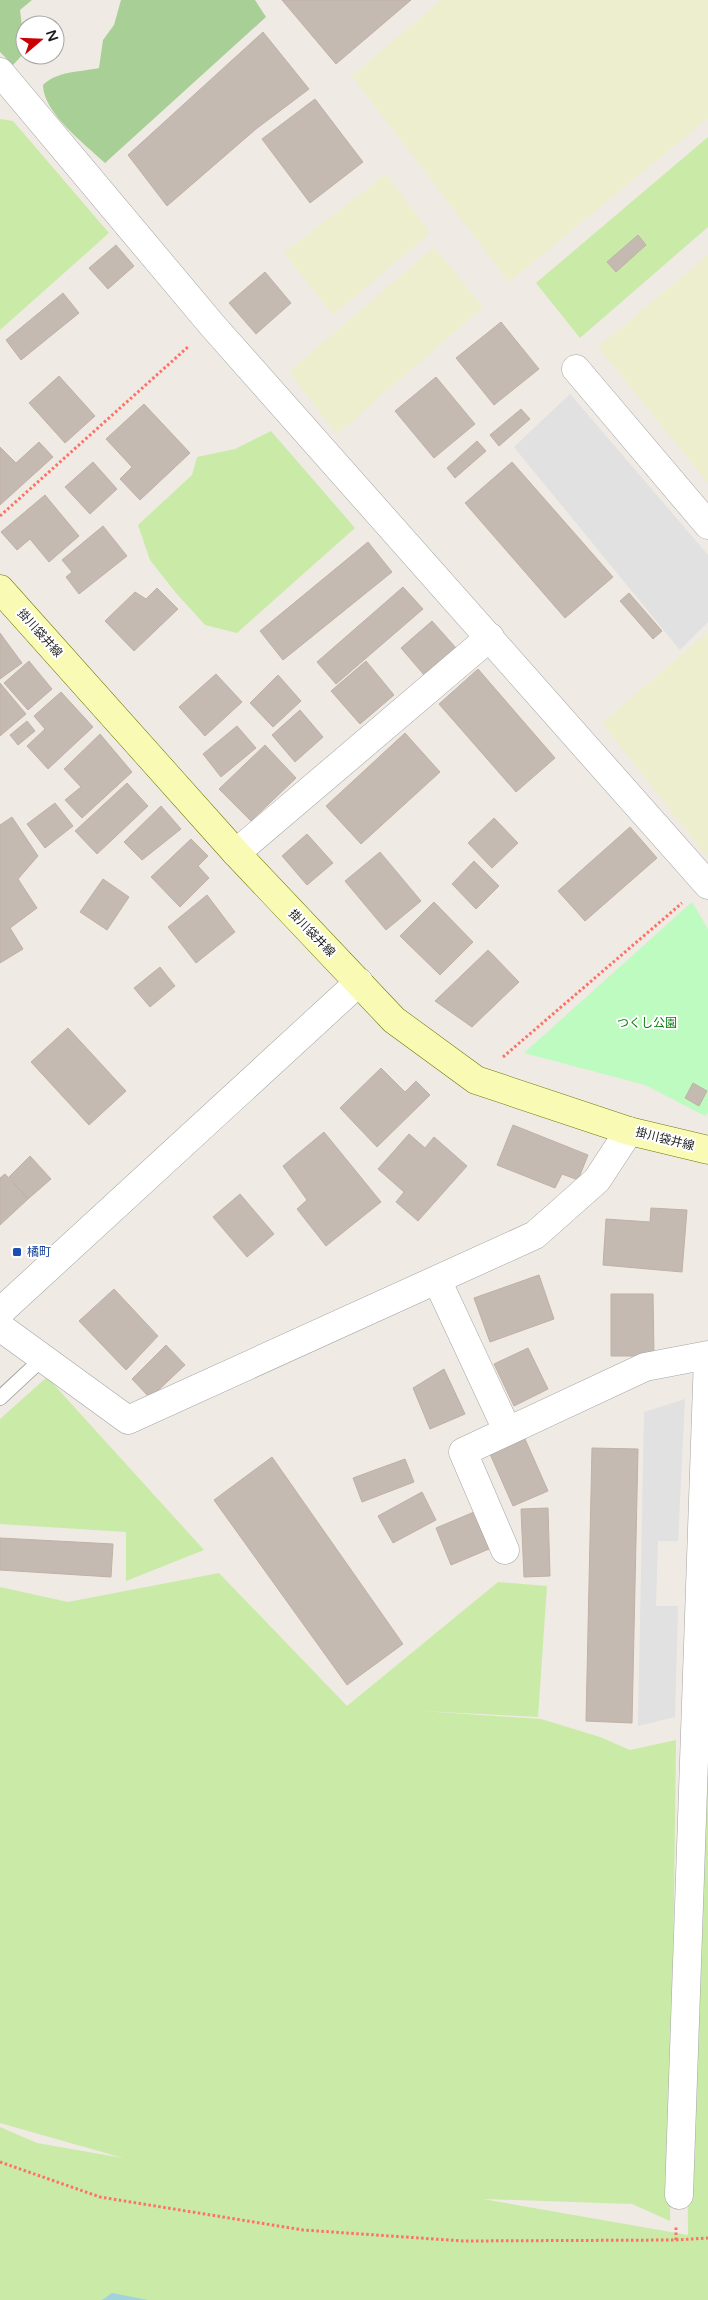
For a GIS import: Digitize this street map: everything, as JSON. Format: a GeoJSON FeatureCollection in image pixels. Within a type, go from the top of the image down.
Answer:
{"type":"FeatureCollection","features":[{"type":"Feature","properties":{"kind":"main road","name":"掛川袋井線"},"geometry":{"type":"LineString","coordinates":[[2,596],[236,853],[394,1020],[476,1080],[629,1130],[708,1150]]}},
{"type":"Feature","properties":{"kind":"street"},"geometry":{"type":"LineString","coordinates":[[0,72],[212,325],[707,883]]}},
{"type":"Feature","properties":{"kind":"street"},"geometry":{"type":"LineString","coordinates":[[576,369],[708,525]]}},
{"type":"Feature","properties":{"kind":"street"},"geometry":{"type":"LineString","coordinates":[[236,853],[490,637]]}},
{"type":"Feature","properties":{"kind":"street"},"geometry":{"type":"LineString","coordinates":[[0,1312],[359,982]]}},
{"type":"Feature","properties":{"kind":"street"},"geometry":{"type":"LineString","coordinates":[[0,1327],[128,1420],[534,1235],[597,1180],[629,1130]]}},
{"type":"Feature","properties":{"kind":"street"},"geometry":{"type":"LineString","coordinates":[[437,1280],[507,1430]]}},
{"type":"Feature","properties":{"kind":"street"},"geometry":{"type":"LineString","coordinates":[[505,1550],[463,1452],[507,1430],[645,1368],[708,1356],[679,2195]]}},
{"type":"Feature","properties":{"kind":"lane"},"geometry":{"type":"LineString","coordinates":[[0,1398],[43,1358]]}},
{"type":"Feature","properties":{"kind":"path"},"geometry":{"type":"LineString","coordinates":[[0,516],[212,325]]}},
{"type":"Feature","properties":{"kind":"path"},"geometry":{"type":"LineString","coordinates":[[476,1080],[707,883]]}},
{"type":"Feature","properties":{"kind":"path"},"geometry":{"type":"LineString","coordinates":[[0,2162],[100,2197],[303,2230],[463,2241],[676,2240],[708,2238]]}},
{"type":"Feature","properties":{"kind":"green space"},"geometry":{"type":"Polygon","coordinates":[[[0,0],[32,0],[20,10],[21,15],[15,15],[15,63],[13,65],[0,52],[0,0]]]}},
{"type":"Feature","properties":{"kind":"green space"},"geometry":{"type":"Polygon","coordinates":[[[121,0],[255,0],[266,17],[105,163],[77,138],[58,117],[45,96],[43,85],[55,77],[99,68],[103,40],[114,25],[121,0]]]}},
{"type":"Feature","properties":{"kind":"green space"},"geometry":{"type":"Polygon","coordinates":[[[441,0],[708,0],[708,118],[509,282],[352,76],[441,0]]]}},
{"type":"Feature","properties":{"kind":"green space"},"geometry":{"type":"Polygon","coordinates":[[[0,119],[13,121],[109,233],[0,330],[0,119]]]}},
{"type":"Feature","properties":{"kind":"green space"},"geometry":{"type":"Polygon","coordinates":[[[708,137],[708,227],[580,338],[536,283],[708,137]]]}},
{"type":"Feature","properties":{"kind":"green space"},"geometry":{"type":"Polygon","coordinates":[[[386,174],[430,233],[333,315],[284,253],[386,174]]]}},
{"type":"Feature","properties":{"kind":"green space"},"geometry":{"type":"Polygon","coordinates":[[[434,247],[483,307],[337,434],[289,372],[434,247]]]}},
{"type":"Feature","properties":{"kind":"green space"},"geometry":{"type":"Polygon","coordinates":[[[708,255],[708,483],[598,347],[708,255]]]}},
{"type":"Feature","properties":{"kind":"green space"},"geometry":{"type":"Polygon","coordinates":[[[271,431],[355,528],[237,633],[205,625],[150,560],[138,525],[192,475],[197,457],[235,449],[271,431]]]}},
{"type":"Feature","properties":{"kind":"green space"},"geometry":{"type":"Polygon","coordinates":[[[708,632],[708,858],[602,723],[708,632]]]}},
{"type":"Feature","properties":{"kind":"green space","name":"つくし公園"},"geometry":{"type":"Polygon","coordinates":[[[692,902],[708,929],[708,1113],[705,1116],[645,1085],[524,1053],[692,902]]]}},
{"type":"Feature","properties":{"kind":"green space"},"geometry":{"type":"Polygon","coordinates":[[[47,1377],[204,1550],[126,1581],[126,1532],[0,1524],[0,1419],[47,1377]]]}},
{"type":"Feature","properties":{"kind":"green space"},"geometry":{"type":"Polygon","coordinates":[[[219,1573],[347,1706],[498,1582],[547,1586],[538,1717],[421,1711],[541,1719],[600,1737],[630,1750],[676,1740],[670,2221],[632,2204],[483,2199],[688,2235],[687,2100],[708,1592],[708,2300],[0,2300],[0,2127],[37,2143],[123,2158],[0,2123],[0,1587],[68,1602],[219,1573]]]}},
{"type":"Feature","properties":{"kind":"shaded area"},"geometry":{"type":"Polygon","coordinates":[[[570,394],[708,555],[708,622],[680,650],[514,447],[570,394]]]}},
{"type":"Feature","properties":{"kind":"shaded area"},"geometry":{"type":"Polygon","coordinates":[[[685,1399],[678,1541],[658,1541],[656,1606],[678,1606],[675,1717],[638,1726],[644,1412],[685,1399]]]}},
{"type":"Feature","properties":{"kind":"water"},"geometry":{"type":"Polygon","coordinates":[[[112,2293],[148,2300],[102,2300],[112,2293]]]}},
{"type":"Feature","properties":{"kind":"building"},"geometry":{"type":"Polygon","coordinates":[[[282,0],[411,0],[336,64],[282,0]]]}},
{"type":"Feature","properties":{"kind":"building"},"geometry":{"type":"Polygon","coordinates":[[[263,32],[309,89],[256,129],[167,206],[128,155],[263,32]]]}},
{"type":"Feature","properties":{"kind":"building"},"geometry":{"type":"Polygon","coordinates":[[[315,99],[363,162],[310,203],[262,139],[315,99]]]}},
{"type":"Feature","properties":{"kind":"building"},"geometry":{"type":"Polygon","coordinates":[[[638,235],[646,245],[616,272],[607,262],[638,235]]]}},
{"type":"Feature","properties":{"kind":"building"},"geometry":{"type":"Polygon","coordinates":[[[116,245],[134,266],[108,289],[89,268],[116,245]]]}},
{"type":"Feature","properties":{"kind":"building"},"geometry":{"type":"Polygon","coordinates":[[[265,272],[291,303],[256,334],[229,303],[265,272]]]}},
{"type":"Feature","properties":{"kind":"building"},"geometry":{"type":"Polygon","coordinates":[[[63,293],[79,313],[21,360],[6,340],[63,293]]]}},
{"type":"Feature","properties":{"kind":"building"},"geometry":{"type":"Polygon","coordinates":[[[501,322],[539,369],[494,405],[456,358],[501,322]]]}},
{"type":"Feature","properties":{"kind":"building"},"geometry":{"type":"Polygon","coordinates":[[[59,376],[95,416],[65,443],[29,403],[59,376]]]}},
{"type":"Feature","properties":{"kind":"building"},"geometry":{"type":"Polygon","coordinates":[[[436,377],[475,424],[434,458],[395,411],[436,377]]]}},
{"type":"Feature","properties":{"kind":"building"},"geometry":{"type":"Polygon","coordinates":[[[144,404],[190,453],[140,500],[120,479],[132,467],[106,439],[144,404]]]}},
{"type":"Feature","properties":{"kind":"building"},"geometry":{"type":"Polygon","coordinates":[[[521,409],[530,419],[499,446],[490,435],[521,409]]]}},
{"type":"Feature","properties":{"kind":"building"},"geometry":{"type":"Polygon","coordinates":[[[477,441],[486,451],[455,478],[447,468],[477,441]]]}},
{"type":"Feature","properties":{"kind":"building"},"geometry":{"type":"Polygon","coordinates":[[[39,442],[53,457],[0,505],[0,447],[16,463],[39,442]]]}},
{"type":"Feature","properties":{"kind":"building"},"geometry":{"type":"Polygon","coordinates":[[[93,462],[117,489],[90,514],[65,487],[93,462]]]}},
{"type":"Feature","properties":{"kind":"building"},"geometry":{"type":"Polygon","coordinates":[[[512,462],[613,577],[565,618],[465,503],[512,462]]]}},
{"type":"Feature","properties":{"kind":"building"},"geometry":{"type":"Polygon","coordinates":[[[45,495],[79,536],[49,562],[30,539],[17,550],[1,532],[45,495]]]}},
{"type":"Feature","properties":{"kind":"building"},"geometry":{"type":"Polygon","coordinates":[[[103,526],[127,556],[79,594],[66,577],[72,572],[62,560],[103,526]]]}},
{"type":"Feature","properties":{"kind":"building"},"geometry":{"type":"Polygon","coordinates":[[[368,542],[392,572],[283,660],[260,631],[368,542]]]}},
{"type":"Feature","properties":{"kind":"building"},"geometry":{"type":"Polygon","coordinates":[[[403,587],[423,609],[336,684],[317,662],[403,587]]]}},
{"type":"Feature","properties":{"kind":"building"},"geometry":{"type":"Polygon","coordinates":[[[157,588],[178,609],[134,651],[105,621],[135,592],[146,599],[157,588]]]}},
{"type":"Feature","properties":{"kind":"building"},"geometry":{"type":"Polygon","coordinates":[[[629,593],[662,631],[653,639],[620,601],[629,593]]]}},
{"type":"Feature","properties":{"kind":"building"},"geometry":{"type":"Polygon","coordinates":[[[432,621],[456,648],[425,676],[401,648],[432,621]]]}},
{"type":"Feature","properties":{"kind":"building"},"geometry":{"type":"Polygon","coordinates":[[[0,633],[22,663],[0,679],[0,633]]]}},
{"type":"Feature","properties":{"kind":"building"},"geometry":{"type":"Polygon","coordinates":[[[29,661],[52,689],[28,710],[4,683],[29,661]]]}},
{"type":"Feature","properties":{"kind":"building"},"geometry":{"type":"Polygon","coordinates":[[[366,661],[394,695],[360,724],[331,691],[366,661]]]}},
{"type":"Feature","properties":{"kind":"building"},"geometry":{"type":"Polygon","coordinates":[[[478,669],[555,758],[516,792],[439,704],[478,669]]]}},
{"type":"Feature","properties":{"kind":"building"},"geometry":{"type":"Polygon","coordinates":[[[216,674],[242,702],[205,736],[179,707],[216,674]]]}},
{"type":"Feature","properties":{"kind":"building"},"geometry":{"type":"Polygon","coordinates":[[[278,675],[301,701],[273,727],[250,703],[278,675]]]}},
{"type":"Feature","properties":{"kind":"building"},"geometry":{"type":"Polygon","coordinates":[[[0,683],[26,714],[0,736],[0,683]]]}},
{"type":"Feature","properties":{"kind":"building"},"geometry":{"type":"Polygon","coordinates":[[[61,692],[93,727],[48,769],[27,746],[45,729],[34,716],[61,692]]]}},
{"type":"Feature","properties":{"kind":"building"},"geometry":{"type":"Polygon","coordinates":[[[300,710],[323,737],[295,762],[272,735],[300,710]]]}},
{"type":"Feature","properties":{"kind":"building"},"geometry":{"type":"Polygon","coordinates":[[[27,721],[35,731],[18,745],[10,735],[27,721]]]}},
{"type":"Feature","properties":{"kind":"building"},"geometry":{"type":"Polygon","coordinates":[[[237,726],[256,748],[221,777],[203,754],[237,726]]]}},
{"type":"Feature","properties":{"kind":"building"},"geometry":{"type":"Polygon","coordinates":[[[405,733],[440,772],[361,844],[326,806],[405,733]]]}},
{"type":"Feature","properties":{"kind":"building"},"geometry":{"type":"Polygon","coordinates":[[[100,734],[132,772],[82,818],[65,800],[81,787],[64,769],[100,734]]]}},
{"type":"Feature","properties":{"kind":"building"},"geometry":{"type":"Polygon","coordinates":[[[265,745],[296,778],[251,821],[219,789],[265,745]]]}},
{"type":"Feature","properties":{"kind":"building"},"geometry":{"type":"Polygon","coordinates":[[[127,783],[148,806],[97,854],[75,831],[127,783]]]}},
{"type":"Feature","properties":{"kind":"building"},"geometry":{"type":"Polygon","coordinates":[[[55,803],[73,826],[45,848],[27,824],[55,803]]]}},
{"type":"Feature","properties":{"kind":"building"},"geometry":{"type":"Polygon","coordinates":[[[161,806],[181,829],[142,860],[124,842],[161,806]]]}},
{"type":"Feature","properties":{"kind":"building"},"geometry":{"type":"Polygon","coordinates":[[[12,817],[38,856],[18,879],[37,908],[10,928],[23,949],[0,963],[0,825],[12,817]]]}},
{"type":"Feature","properties":{"kind":"building"},"geometry":{"type":"Polygon","coordinates":[[[494,818],[518,843],[492,868],[468,843],[494,818]]]}},
{"type":"Feature","properties":{"kind":"building"},"geometry":{"type":"Polygon","coordinates":[[[630,827],[657,858],[585,921],[558,891],[630,827]]]}},
{"type":"Feature","properties":{"kind":"building"},"geometry":{"type":"Polygon","coordinates":[[[307,834],[333,863],[307,885],[282,856],[307,834]]]}},
{"type":"Feature","properties":{"kind":"building"},"geometry":{"type":"Polygon","coordinates":[[[191,839],[208,856],[198,866],[209,878],[180,907],[151,877],[191,839]]]}},
{"type":"Feature","properties":{"kind":"building"},"geometry":{"type":"Polygon","coordinates":[[[380,852],[421,901],[386,930],[345,881],[380,852]]]}},
{"type":"Feature","properties":{"kind":"building"},"geometry":{"type":"Polygon","coordinates":[[[474,861],[499,886],[476,909],[452,884],[474,861]]]}},
{"type":"Feature","properties":{"kind":"building"},"geometry":{"type":"Polygon","coordinates":[[[103,879],[129,897],[107,930],[80,912],[103,879]]]}},
{"type":"Feature","properties":{"kind":"building"},"geometry":{"type":"Polygon","coordinates":[[[207,895],[235,932],[196,963],[168,927],[207,895]]]}},
{"type":"Feature","properties":{"kind":"building"},"geometry":{"type":"Polygon","coordinates":[[[434,902],[473,942],[440,975],[400,936],[434,902]]]}},
{"type":"Feature","properties":{"kind":"building"},"geometry":{"type":"Polygon","coordinates":[[[488,950],[519,982],[472,1027],[435,1001],[488,950]]]}},
{"type":"Feature","properties":{"kind":"building"},"geometry":{"type":"Polygon","coordinates":[[[160,967],[175,986],[150,1007],[134,988],[160,967]]]}},
{"type":"Feature","properties":{"kind":"building"},"geometry":{"type":"Polygon","coordinates":[[[68,1028],[126,1091],[89,1125],[31,1062],[68,1028]]]}},
{"type":"Feature","properties":{"kind":"building"},"geometry":{"type":"Polygon","coordinates":[[[381,1068],[405,1092],[416,1081],[430,1095],[377,1147],[340,1108],[381,1068]]]}},
{"type":"Feature","properties":{"kind":"building"},"geometry":{"type":"Polygon","coordinates":[[[693,1083],[707,1091],[699,1106],[685,1098],[693,1083]]]}},
{"type":"Feature","properties":{"kind":"building"},"geometry":{"type":"Polygon","coordinates":[[[513,1125],[588,1155],[578,1180],[562,1174],[555,1188],[497,1165],[513,1125]]]}},
{"type":"Feature","properties":{"kind":"building"},"geometry":{"type":"Polygon","coordinates":[[[324,1132],[381,1202],[326,1246],[297,1209],[307,1200],[283,1166],[324,1132]]]}},
{"type":"Feature","properties":{"kind":"building"},"geometry":{"type":"Polygon","coordinates":[[[409,1134],[425,1148],[434,1137],[467,1166],[418,1221],[396,1202],[404,1192],[378,1169],[409,1134]]]}},
{"type":"Feature","properties":{"kind":"building"},"geometry":{"type":"Polygon","coordinates":[[[30,1156],[51,1179],[28,1199],[9,1177],[30,1156]]]}},
{"type":"Feature","properties":{"kind":"building"},"geometry":{"type":"Polygon","coordinates":[[[5,1174],[28,1199],[0,1225],[0,1178],[5,1174]]]}},
{"type":"Feature","properties":{"kind":"building"},"geometry":{"type":"Polygon","coordinates":[[[240,1194],[274,1234],[247,1257],[213,1217],[240,1194]]]}},
{"type":"Feature","properties":{"kind":"building"},"geometry":{"type":"Polygon","coordinates":[[[651,1208],[687,1210],[682,1272],[603,1265],[606,1219],[650,1222],[651,1208]]]}},
{"type":"Feature","properties":{"kind":"building"},"geometry":{"type":"Polygon","coordinates":[[[539,1275],[554,1319],[490,1342],[474,1298],[539,1275]]]}},
{"type":"Feature","properties":{"kind":"building"},"geometry":{"type":"Polygon","coordinates":[[[114,1289],[158,1336],[126,1370],[79,1321],[114,1289]]]}},
{"type":"Feature","properties":{"kind":"building"},"geometry":{"type":"Polygon","coordinates":[[[611,1294],[653,1294],[654,1356],[611,1356],[611,1294]]]}},
{"type":"Feature","properties":{"kind":"building"},"geometry":{"type":"Polygon","coordinates":[[[166,1345],[185,1365],[150,1398],[132,1379],[166,1345]]]}},
{"type":"Feature","properties":{"kind":"building"},"geometry":{"type":"Polygon","coordinates":[[[528,1348],[548,1389],[514,1406],[494,1364],[528,1348]]]}},
{"type":"Feature","properties":{"kind":"building"},"geometry":{"type":"Polygon","coordinates":[[[444,1369],[465,1414],[430,1429],[413,1388],[444,1369]]]}},
{"type":"Feature","properties":{"kind":"building"},"geometry":{"type":"Polygon","coordinates":[[[525,1439],[548,1491],[513,1506],[490,1454],[525,1439]]]}},
{"type":"Feature","properties":{"kind":"building"},"geometry":{"type":"Polygon","coordinates":[[[592,1448],[638,1449],[632,1723],[586,1721],[592,1448]]]}},
{"type":"Feature","properties":{"kind":"building"},"geometry":{"type":"Polygon","coordinates":[[[272,1457],[403,1644],[347,1685],[214,1500],[272,1457]]]}},
{"type":"Feature","properties":{"kind":"building"},"geometry":{"type":"Polygon","coordinates":[[[405,1459],[414,1482],[362,1502],[353,1478],[405,1459]]]}},
{"type":"Feature","properties":{"kind":"building"},"geometry":{"type":"Polygon","coordinates":[[[422,1492],[436,1520],[393,1543],[378,1516],[422,1492]]]}},
{"type":"Feature","properties":{"kind":"building"},"geometry":{"type":"Polygon","coordinates":[[[548,1508],[550,1576],[524,1577],[521,1509],[548,1508]]]}},
{"type":"Feature","properties":{"kind":"building"},"geometry":{"type":"Polygon","coordinates":[[[474,1512],[489,1549],[451,1565],[436,1528],[474,1512]]]}},
{"type":"Feature","properties":{"kind":"building"},"geometry":{"type":"Polygon","coordinates":[[[0,1538],[113,1544],[111,1577],[0,1570],[0,1538]]]}},
{"type":"Feature","properties":{"kind":"place","name":"橘町"},"geometry":{"type":"Point","coordinates":[17,1252]}}]}
